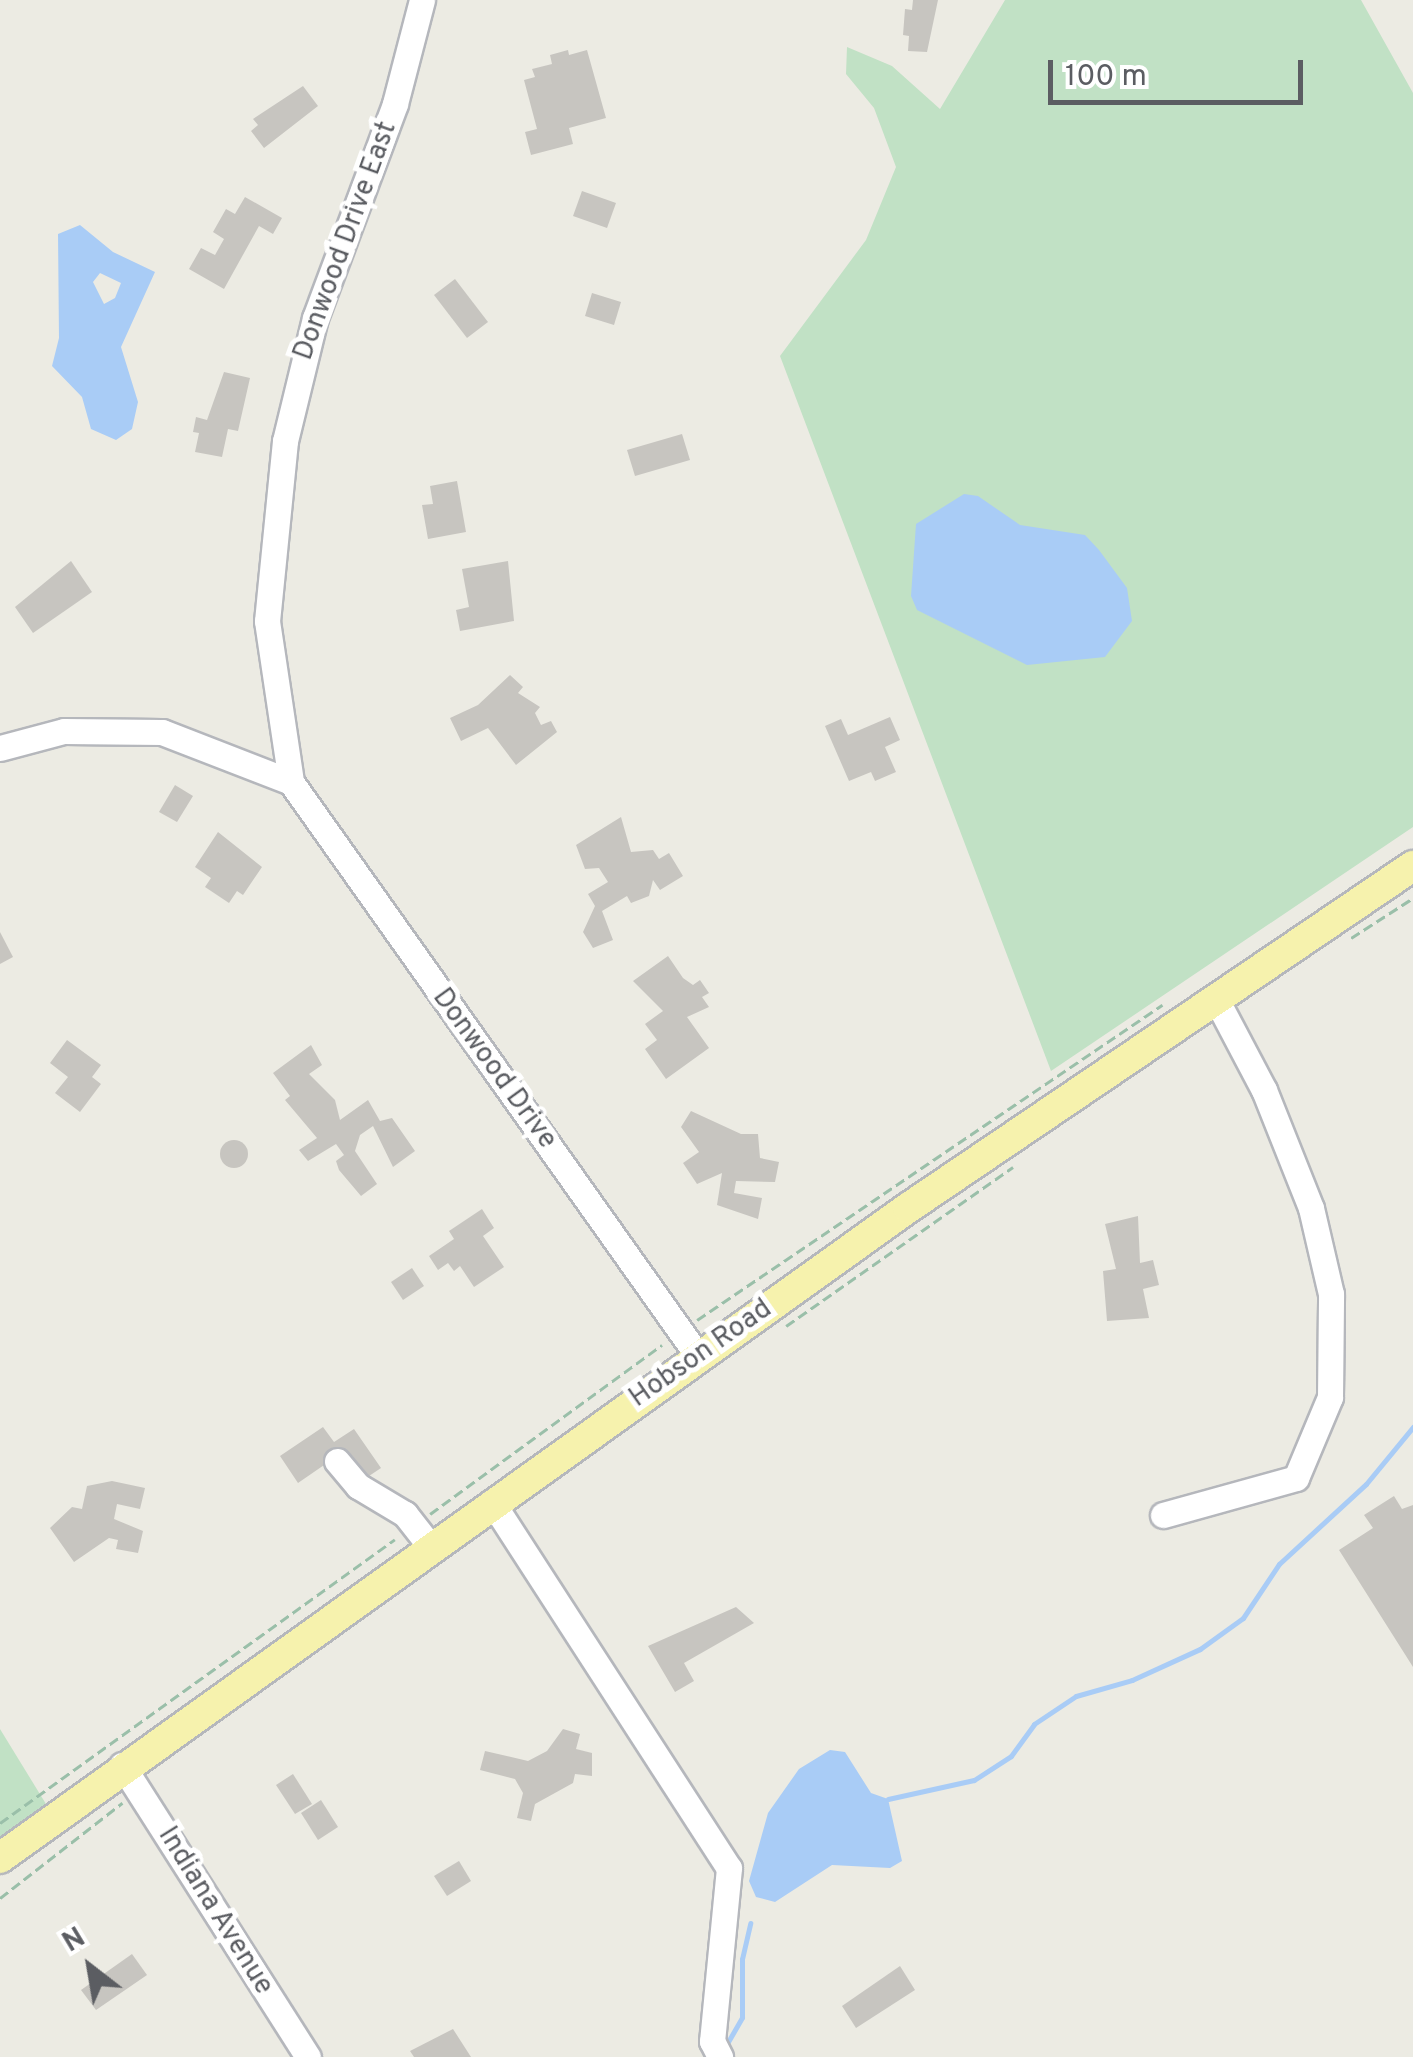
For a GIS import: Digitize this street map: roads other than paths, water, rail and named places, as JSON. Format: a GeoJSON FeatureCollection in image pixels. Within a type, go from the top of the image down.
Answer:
{"type":"FeatureCollection","features":[{"type":"Feature","properties":{"kind":"main road","name":"Hobson Road"},"geometry":{"type":"LineString","coordinates":[[0,1858],[423,1536],[492,1502],[1216,998],[1413,866]]}},
{"type":"Feature","properties":{"kind":"street","name":"Donwood Drive East"},"geometry":{"type":"LineString","coordinates":[[291,782],[267,620],[285,440],[315,318],[395,104],[422,0]]}},
{"type":"Feature","properties":{"kind":"street"},"geometry":{"type":"LineString","coordinates":[[0,748],[64,732],[162,732],[291,782]]}},
{"type":"Feature","properties":{"kind":"street","name":"Donwood Drive"},"geometry":{"type":"LineString","coordinates":[[291,782],[698,1356]]}},
{"type":"Feature","properties":{"kind":"street"},"geometry":{"type":"LineString","coordinates":[[1164,1515],[1296,1478],[1330,1397],[1331,1294],[1311,1208],[1264,1090],[1216,998]]}},
{"type":"Feature","properties":{"kind":"street"},"geometry":{"type":"LineString","coordinates":[[337,1461],[358,1486],[423,1536]]}},
{"type":"Feature","properties":{"kind":"street"},"geometry":{"type":"LineString","coordinates":[[492,1502],[729,1868],[712,2041],[720,2057]]}},
{"type":"Feature","properties":{"kind":"street","name":"Indiana Avenue"},"geometry":{"type":"LineString","coordinates":[[122,1766],[308,2057]]}},
{"type":"Feature","properties":{"kind":"water"},"geometry":{"type":"Polygon","coordinates":[[[80,225],[113,252],[155,272],[121,347],[138,402],[132,429],[116,440],[91,429],[82,397],[52,366],[59,338],[58,234],[80,225]],[[100,273],[93,282],[104,304],[115,298],[121,283],[100,273]]]}},
{"type":"Feature","properties":{"kind":"water"},"geometry":{"type":"Polygon","coordinates":[[[964,494],[978,496],[1020,525],[1085,535],[1099,550],[1127,588],[1132,621],[1105,657],[1027,665],[917,610],[911,596],[916,524],[964,494]]]}},
{"type":"Feature","properties":{"kind":"water"},"geometry":{"type":"Polygon","coordinates":[[[830,1750],[845,1752],[871,1793],[888,1799],[902,1861],[890,1868],[832,1865],[775,1902],[756,1897],[749,1881],[768,1813],[799,1769],[830,1750]]]}},
{"type":"Feature","properties":{"kind":"waterway"},"geometry":{"type":"LineString","coordinates":[[888,1799],[974,1780],[1011,1756],[1034,1724],[1076,1696],[1132,1680],[1200,1649],[1243,1618],[1279,1564],[1366,1484],[1413,1427]]}},
{"type":"Feature","properties":{"kind":"waterway"},"geometry":{"type":"LineString","coordinates":[[725,2047],[742,2017],[742,1959],[750,1923]]}}]}
